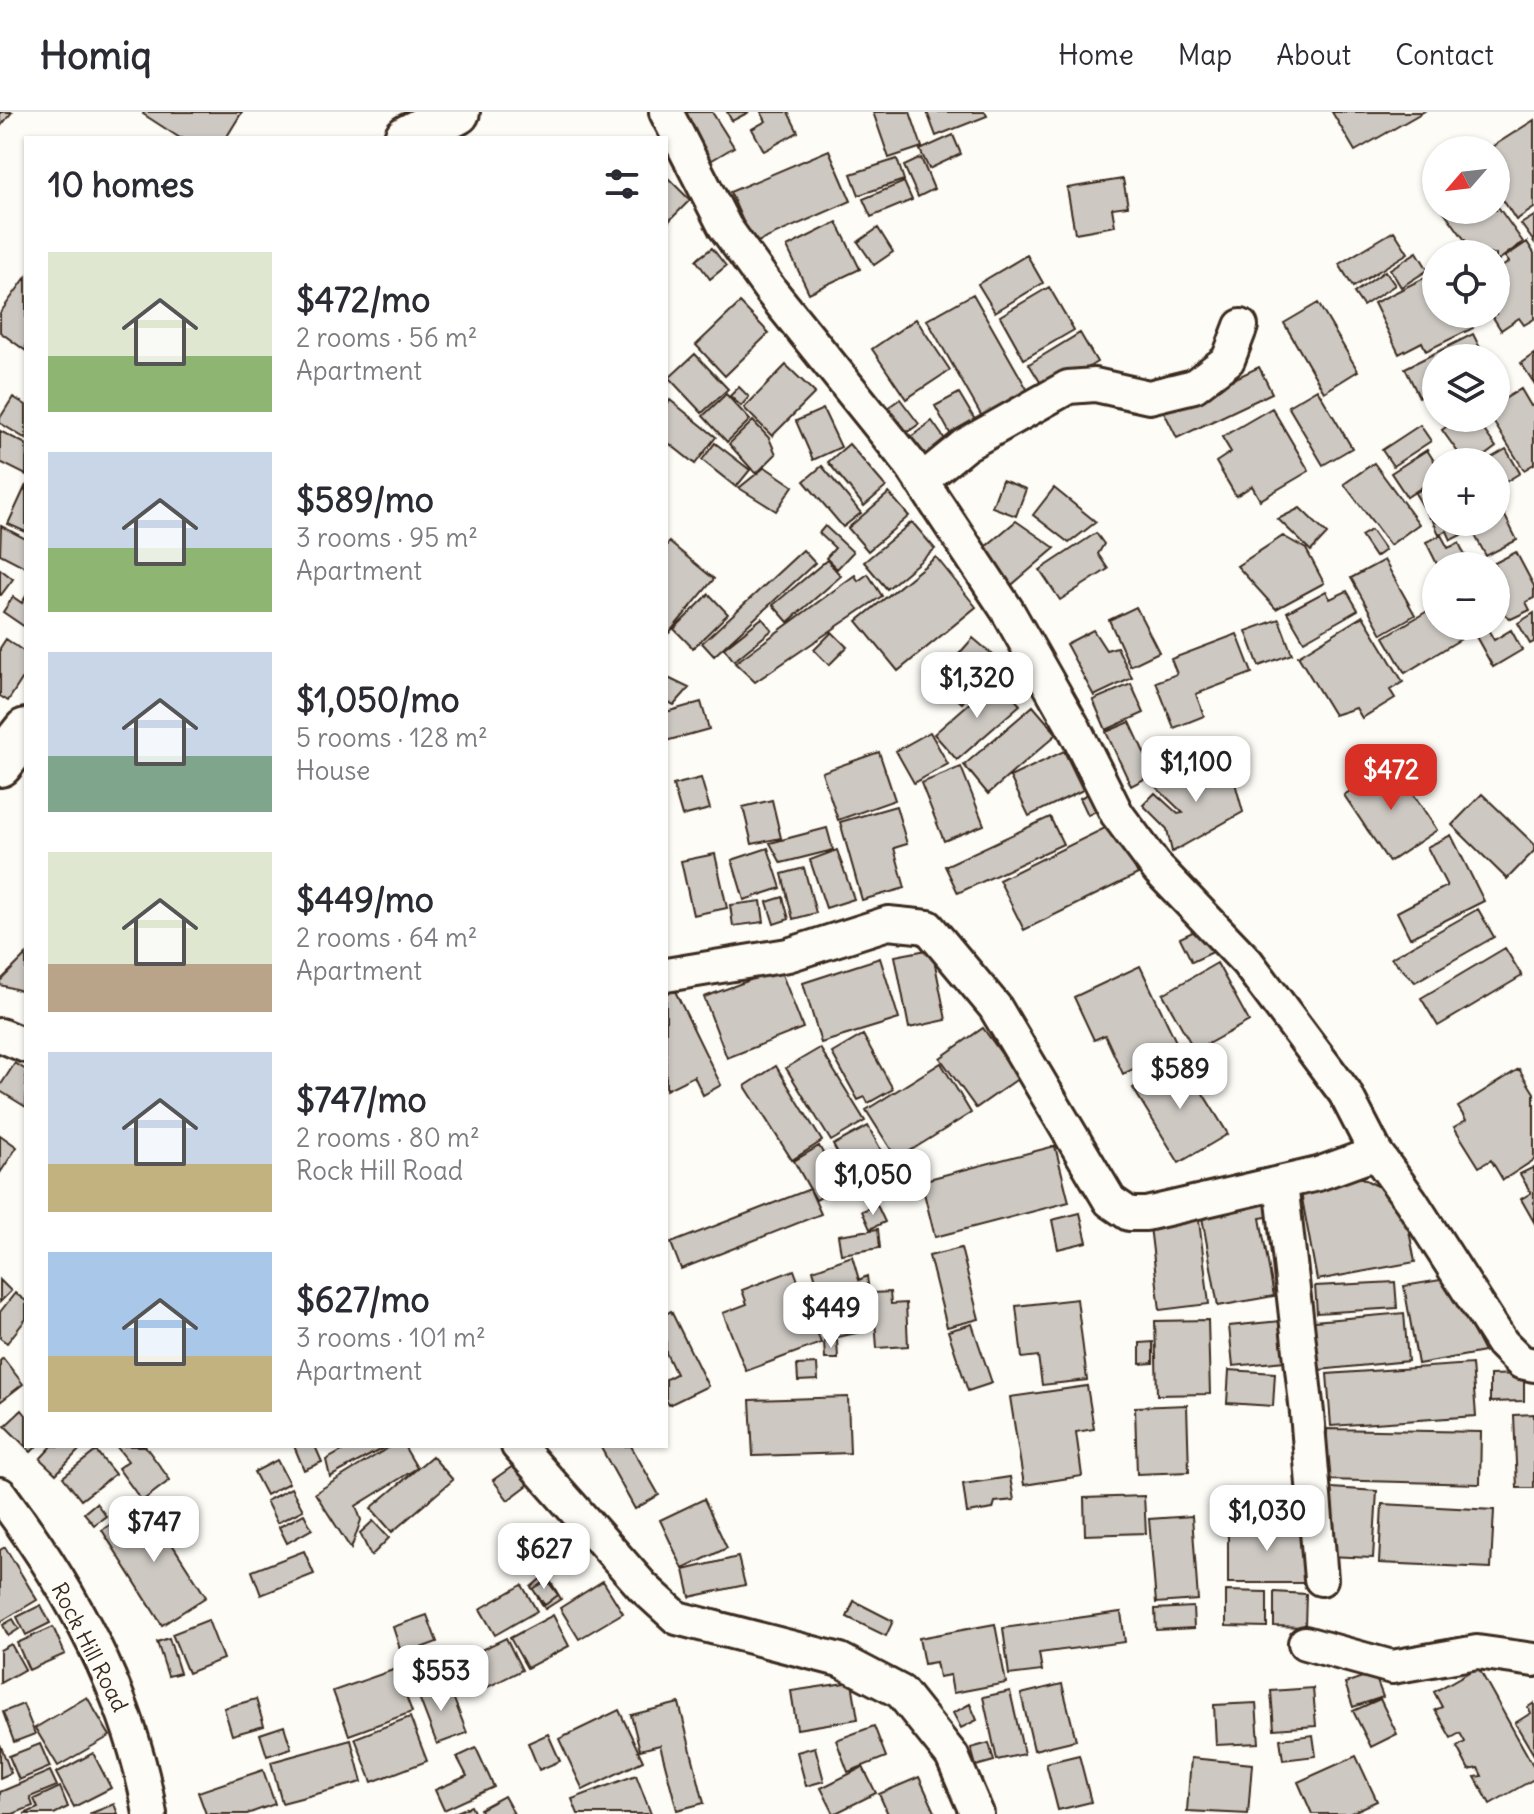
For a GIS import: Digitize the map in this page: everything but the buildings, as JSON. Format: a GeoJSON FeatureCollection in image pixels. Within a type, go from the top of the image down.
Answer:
{"type":"FeatureCollection","features":[{"type":"Feature","properties":{"kind":"street"},"geometry":{"type":"LineString","coordinates":[[411,136],[457,112]]}},
{"type":"Feature","properties":{"kind":"street"},"geometry":{"type":"LineString","coordinates":[[666,112],[725,227],[771,291],[921,481],[1007,610],[1075,730],[1117,814],[1158,869],[1247,962],[1345,1093],[1376,1153],[1411,1201],[1502,1343],[1521,1362],[1534,1365]]}},
{"type":"Feature","properties":{"kind":"street"},"geometry":{"type":"LineString","coordinates":[[921,481],[965,445],[1068,387],[1095,385],[1149,397],[1194,386],[1228,360],[1241,326]]}},
{"type":"Feature","properties":{"kind":"street"},"geometry":{"type":"LineString","coordinates":[[0,764],[24,734]]}},
{"type":"Feature","properties":{"kind":"street"},"geometry":{"type":"LineString","coordinates":[[668,975],[788,955],[888,923],[928,927],[995,1007],[1110,1201],[1129,1214],[1146,1214],[1318,1174],[1376,1153]]}},
{"type":"Feature","properties":{"kind":"street"},"geometry":{"type":"LineString","coordinates":[[0,1035],[24,1045]]}},
{"type":"Feature","properties":{"kind":"street"},"geometry":{"type":"LineString","coordinates":[[1281,1183],[1307,1413],[1321,1579]]}},
{"type":"Feature","properties":{"kind":"street"},"geometry":{"type":"LineString","coordinates":[[520,1448],[643,1587],[677,1618],[840,1660],[901,1692],[952,1756],[977,1814]]}},
{"type":"Feature","properties":{"kind":"street","name":"Rock Hill Road"},"geometry":{"type":"LineString","coordinates":[[0,1494],[33,1537],[87,1631],[128,1723],[150,1814]]}},
{"type":"Feature","properties":{"kind":"street"},"geometry":{"type":"LineString","coordinates":[[1305,1643],[1392,1667],[1477,1652],[1534,1660]]}}]}
